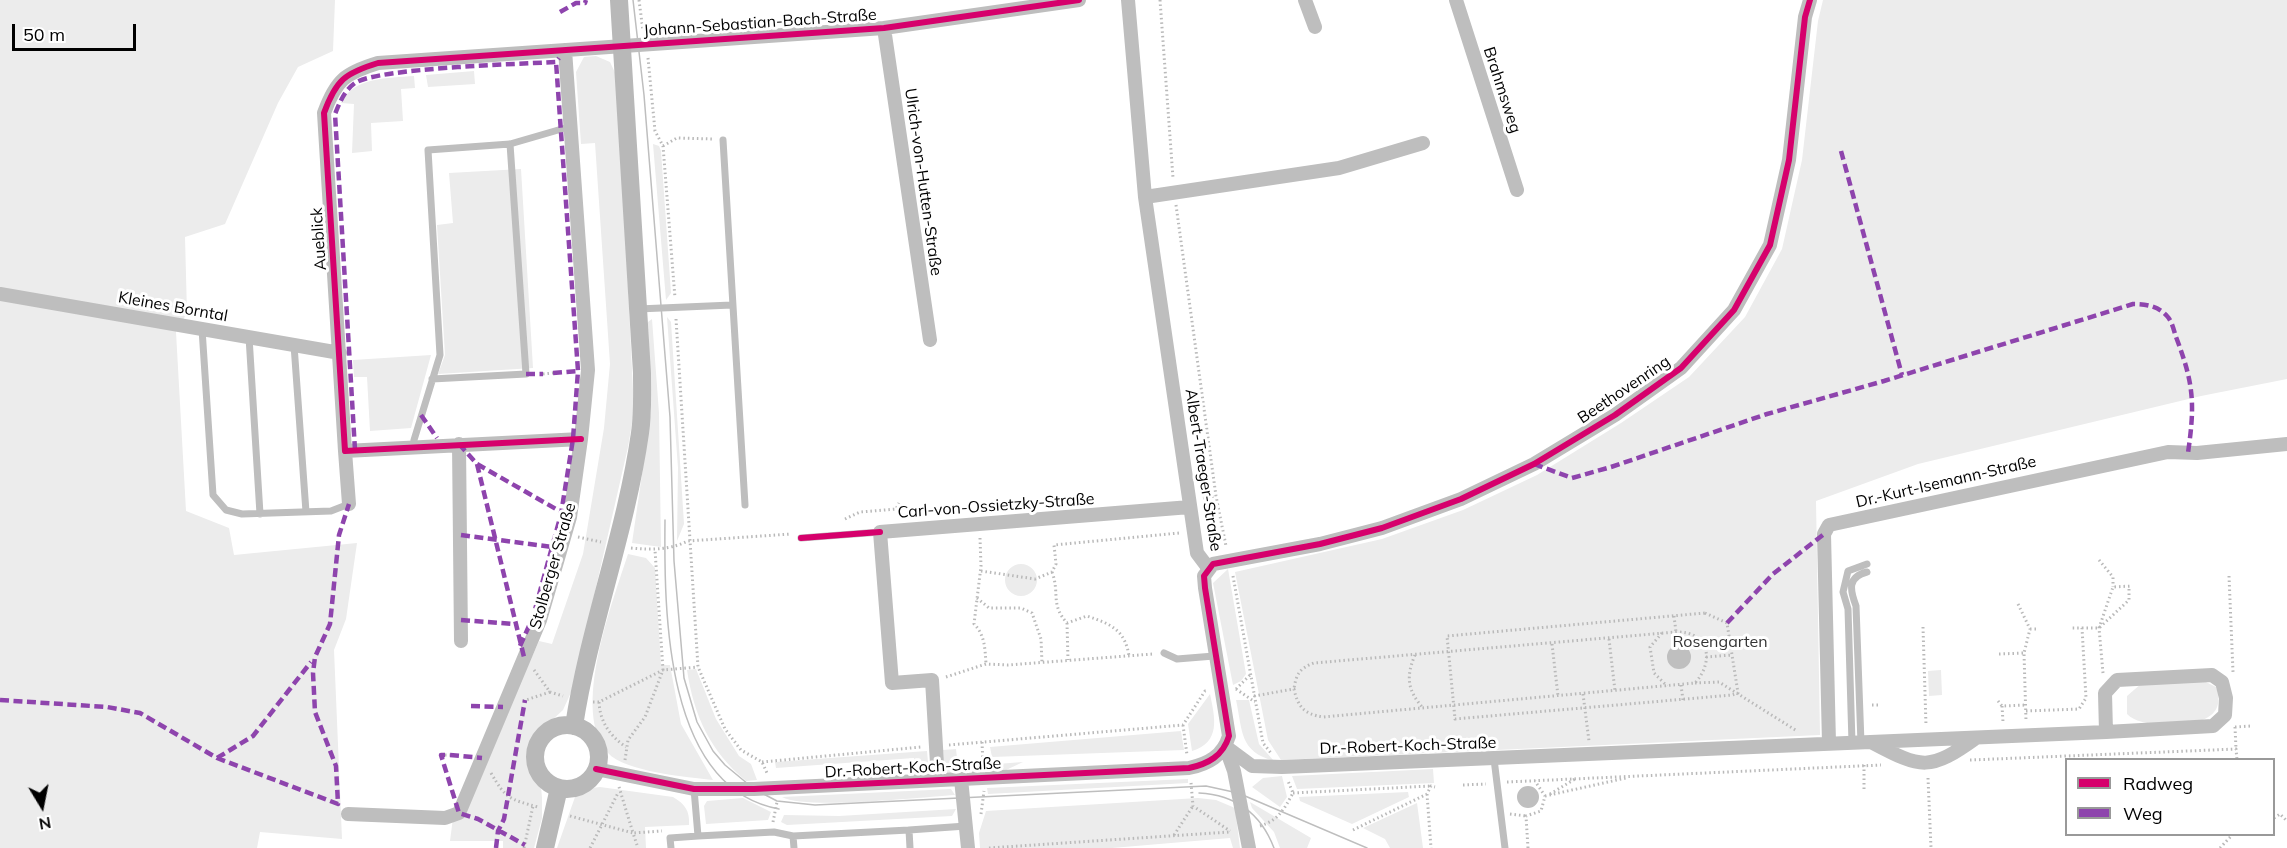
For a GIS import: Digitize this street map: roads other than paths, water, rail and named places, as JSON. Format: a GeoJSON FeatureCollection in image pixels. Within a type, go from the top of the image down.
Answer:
{"type":"FeatureCollection","features":[{"type":"Feature","properties":{"kind":"main road"},"geometry":{"type":"LineString","coordinates":[[574,726],[640,434],[642,374],[619,0]]}},
{"type":"Feature","properties":{"kind":"main road"},"geometry":{"type":"LineString","coordinates":[[574,726],[593,738],[599,759],[596,770],[585,783],[568,789],[559,788],[549,783],[536,766],[538,744],[553,729],[574,726]]}},
{"type":"Feature","properties":{"kind":"main road"},"geometry":{"type":"LineString","coordinates":[[545,848],[559,788]]}},
{"type":"Feature","properties":{"kind":"street","name":"Johann-Sebastian-Bach-Straße"},"geometry":{"type":"LineString","coordinates":[[622,46],[884,28],[1079,0]]}},
{"type":"Feature","properties":{"kind":"street","name":"Albert-Traeger-Straße"},"geometry":{"type":"LineString","coordinates":[[1128,0],[1145,197],[1197,553],[1209,568],[1204,576],[1214,656],[1229,736],[1225,746],[1234,771],[1249,848]]}},
{"type":"Feature","properties":{"kind":"street"},"geometry":{"type":"LineString","coordinates":[[1305,0],[1315,27]]}},
{"type":"Feature","properties":{"kind":"street","name":"Brahmsweg"},"geometry":{"type":"LineString","coordinates":[[1456,0],[1517,190]]}},
{"type":"Feature","properties":{"kind":"street","name":"Beethovenring"},"geometry":{"type":"LineString","coordinates":[[1209,568],[1217,562],[1320,544],[1371,531],[1461,499],[1534,464],[1615,415],[1681,368],[1734,310],[1770,245],[1789,160],[1805,17],[1810,0]]}},
{"type":"Feature","properties":{"kind":"street","name":"Ulrich-von-Hutten-Straße"},"geometry":{"type":"LineString","coordinates":[[884,28],[930,340]]}},
{"type":"Feature","properties":{"kind":"street","name":"Aueblick"},"geometry":{"type":"LineString","coordinates":[[349,504],[324,113],[333,90],[351,71],[378,63],[622,46]]}},
{"type":"Feature","properties":{"kind":"street","name":"Stolberger Straße"},"geometry":{"type":"LineString","coordinates":[[348,814],[445,818],[459,813],[540,620],[570,517],[588,370],[565,50]]}},
{"type":"Feature","properties":{"kind":"street"},"geometry":{"type":"LineString","coordinates":[[1145,197],[1339,168],[1424,143]]}},
{"type":"Feature","properties":{"kind":"street","name":"Kleines Borntal"},"geometry":{"type":"LineString","coordinates":[[0,294],[339,353]]}},
{"type":"Feature","properties":{"kind":"street"},"geometry":{"type":"LineString","coordinates":[[345,451],[581,439]]}},
{"type":"Feature","properties":{"kind":"street"},"geometry":{"type":"LineString","coordinates":[[459,444],[461,641]]}},
{"type":"Feature","properties":{"kind":"street","name":"Dr.-Kurt-Isemann-Straße"},"geometry":{"type":"LineString","coordinates":[[1829,743],[1824,534],[1829,525],[2159,453],[2197,453],[2287,444]]}},
{"type":"Feature","properties":{"kind":"street","name":"Carl-von-Ossietzky-Straße"},"geometry":{"type":"LineString","coordinates":[[938,780],[932,680],[892,683],[880,532],[1190,507]]}},
{"type":"Feature","properties":{"kind":"street","name":"Dr.-Robert-Koch-Straße"},"geometry":{"type":"LineString","coordinates":[[596,770],[694,789],[774,788],[1189,768],[1210,761],[1225,746],[1252,766],[1282,767],[2106,732],[2213,726],[2225,716],[2226,698],[2222,682],[2212,675],[2117,680],[2105,693],[2106,732]]}},
{"type":"Feature","properties":{"kind":"street","name":"Dr.-Robert-Koch-Straße"},"geometry":{"type":"LineString","coordinates":[[1861,743],[1907,761],[1928,762],[1945,760],[1976,738]]}},
{"type":"Feature","properties":{"kind":"street","name":"Dr.-Robert-Koch-Straße"},"geometry":{"type":"LineString","coordinates":[[961,779],[968,848]]}},
{"type":"Feature","properties":{"kind":"lane"},"geometry":{"type":"LineString","coordinates":[[414,440],[440,355],[428,150],[510,144],[572,126]]}},
{"type":"Feature","properties":{"kind":"lane"},"geometry":{"type":"LineString","coordinates":[[723,140],[745,505]]}},
{"type":"Feature","properties":{"kind":"lane"},"geometry":{"type":"LineString","coordinates":[[432,379],[526,374],[510,144]]}},
{"type":"Feature","properties":{"kind":"lane"},"geometry":{"type":"LineString","coordinates":[[638,309],[732,305]]}},
{"type":"Feature","properties":{"kind":"lane"},"geometry":{"type":"LineString","coordinates":[[202,329],[213,495],[226,510],[242,514],[331,511],[349,504]]}},
{"type":"Feature","properties":{"kind":"lane"},"geometry":{"type":"LineString","coordinates":[[249,337],[260,514]]}},
{"type":"Feature","properties":{"kind":"lane"},"geometry":{"type":"LineString","coordinates":[[294,345],[306,512]]}},
{"type":"Feature","properties":{"kind":"lane"},"geometry":{"type":"LineString","coordinates":[[801,538],[880,532]]}},
{"type":"Feature","properties":{"kind":"lane"},"geometry":{"type":"LineString","coordinates":[[1861,743],[1854,666],[1856,606],[1850,591],[1851,580],[1867,568]]}},
{"type":"Feature","properties":{"kind":"lane"},"geometry":{"type":"LineString","coordinates":[[1164,653],[1177,659],[1214,656]]}},
{"type":"Feature","properties":{"kind":"lane"},"geometry":{"type":"LineString","coordinates":[[1494,759],[1505,848]]}},
{"type":"Feature","properties":{"kind":"lane"},"geometry":{"type":"LineString","coordinates":[[694,789],[698,836]]}},
{"type":"Feature","properties":{"kind":"lane"},"geometry":{"type":"LineString","coordinates":[[671,848],[670,838],[774,832],[793,837],[966,826]]}},
{"type":"Feature","properties":{"kind":"lane"},"geometry":{"type":"LineString","coordinates":[[909,830],[910,848]]}},
{"type":"Feature","properties":{"kind":"lane"},"geometry":{"type":"LineString","coordinates":[[793,837],[794,848]]}},
{"type":"Feature","properties":{"kind":"tram line"},"geometry":{"type":"LineString","coordinates":[[633,0],[644,95],[670,417],[674,561],[684,678],[697,722],[713,751],[725,765],[754,789],[777,801],[815,805],[1206,786],[1238,793],[1367,848]]}},
{"type":"Feature","properties":{"kind":"tram line"},"geometry":{"type":"LineString","coordinates":[[665,520],[666,600],[670,645],[678,690],[692,732],[713,768],[741,794],[779,809]]}},
{"type":"Feature","properties":{"kind":"tram line"},"geometry":{"type":"LineString","coordinates":[[1199,793],[1224,798],[1246,808],[1262,825],[1274,848]]}},
{"type":"Feature","properties":{"kind":"park label","name":"Rosengarten"},"geometry":{"type":"Point","coordinates":[1720,642]}}]}
